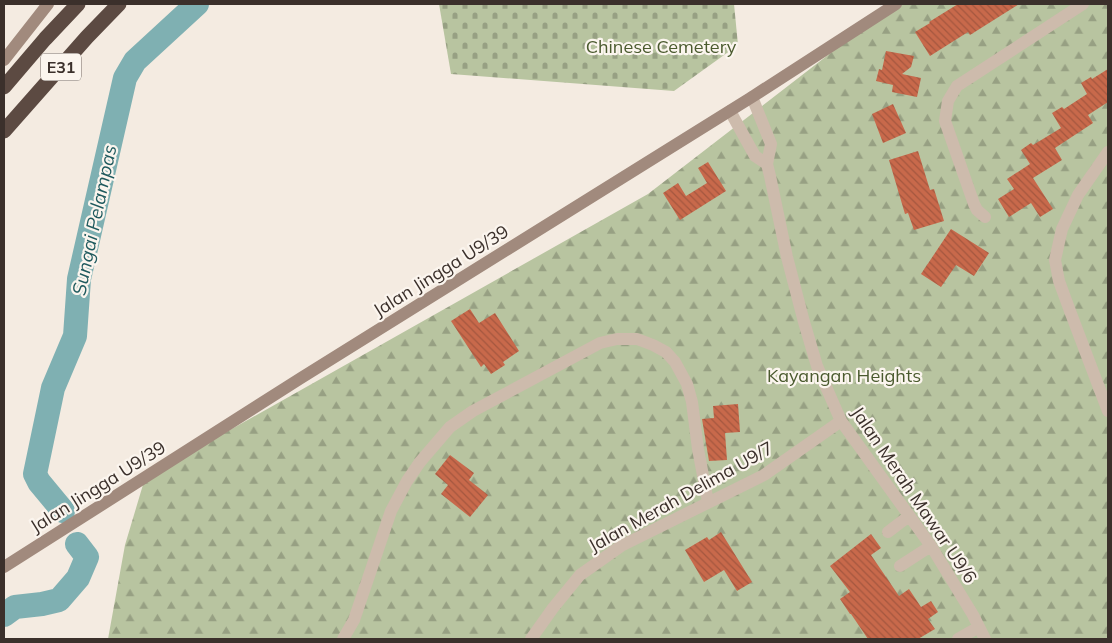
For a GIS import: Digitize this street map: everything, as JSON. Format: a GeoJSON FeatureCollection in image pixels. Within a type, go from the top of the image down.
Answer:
{"type":"FeatureCollection","features":[{"type":"Feature","properties":{"kind":"highway","name":"E31"},"geometry":{"type":"LineString","coordinates":[[4,87],[45,39],[79,4]]}},
{"type":"Feature","properties":{"kind":"highway","name":"E31"},"geometry":{"type":"LineString","coordinates":[[4,131],[87,37],[119,4]]}},
{"type":"Feature","properties":{"kind":"street"},"geometry":{"type":"LineString","coordinates":[[4,60],[48,4]]}},
{"type":"Feature","properties":{"kind":"street"},"geometry":{"type":"LineString","coordinates":[[4,96],[72,17],[79,4]]}},
{"type":"Feature","properties":{"kind":"street","name":"Jalan Jingga U9/39"},"geometry":{"type":"LineString","coordinates":[[4,567],[301,378],[730,111],[896,4]]}},
{"type":"Feature","properties":{"kind":"street"},"geometry":{"type":"LineString","coordinates":[[985,217],[974,204],[945,121],[948,101],[957,86],[1084,4]]}},
{"type":"Feature","properties":{"kind":"street","name":"Jalan Merah Mawar U9/6"},"geometry":{"type":"LineString","coordinates":[[752,97],[771,144],[767,164],[787,257],[817,366],[841,421],[931,546],[985,639]]}},
{"type":"Feature","properties":{"kind":"street"},"geometry":{"type":"LineString","coordinates":[[730,111],[755,156],[767,164]]}},
{"type":"Feature","properties":{"kind":"street"},"geometry":{"type":"LineString","coordinates":[[1108,152],[1078,195],[1062,229],[1055,260],[1064,296],[1108,411]]}},
{"type":"Feature","properties":{"kind":"street"},"geometry":{"type":"LineString","coordinates":[[343,639],[354,620],[391,511],[407,481],[420,462],[450,427],[473,411],[600,343],[617,339],[637,339],[666,352],[675,362],[687,384],[692,402],[698,449],[708,502]]}},
{"type":"Feature","properties":{"kind":"street","name":"Jalan Merah Delima U9/7"},"geometry":{"type":"LineString","coordinates":[[532,639],[580,575],[621,546],[764,475],[841,421]]}},
{"type":"Feature","properties":{"kind":"street"},"geometry":{"type":"LineString","coordinates":[[888,532],[909,516]]}},
{"type":"Feature","properties":{"kind":"street"},"geometry":{"type":"LineString","coordinates":[[900,566],[931,546]]}},
{"type":"Feature","properties":{"kind":"street"},"geometry":{"type":"LineString","coordinates":[[958,639],[979,627]]}},
{"type":"Feature","properties":{"kind":"green space","name":"Chinese Cemetery"},"geometry":{"type":"Polygon","coordinates":[[[439,4],[734,4],[738,45],[674,91],[451,74],[439,4]]]}},
{"type":"Feature","properties":{"kind":"green space","name":"Kayangan Heights"},"geometry":{"type":"Polygon","coordinates":[[[896,4],[1108,4],[1108,639],[108,639],[125,545],[145,478],[648,194],[896,4]]]}},
{"type":"Feature","properties":{"kind":"building"},"geometry":{"type":"Polygon","coordinates":[[[958,4],[1019,4],[970,35],[968,32],[930,56],[915,32],[958,4]]]}},
{"type":"Feature","properties":{"kind":"building"},"geometry":{"type":"Polygon","coordinates":[[[886,51],[914,56],[911,67],[902,74],[921,78],[917,97],[892,92],[893,85],[876,81],[879,69],[882,70],[886,51]]]}},
{"type":"Feature","properties":{"kind":"building"},"geometry":{"type":"Polygon","coordinates":[[[1108,69],[1108,102],[1088,115],[1093,123],[1055,148],[1062,160],[1033,178],[1053,209],[1040,217],[1031,203],[1009,217],[998,199],[1014,189],[1007,179],[1030,164],[1021,150],[1061,128],[1052,113],[1062,107],[1064,109],[1087,94],[1081,83],[1091,77],[1092,79],[1108,69]]]}},
{"type":"Feature","properties":{"kind":"building"},"geometry":{"type":"Polygon","coordinates":[[[893,104],[906,133],[883,143],[872,114],[893,104]]]}},
{"type":"Feature","properties":{"kind":"building"},"geometry":{"type":"Polygon","coordinates":[[[918,151],[930,190],[934,189],[944,221],[914,230],[908,213],[905,214],[889,160],[918,151]]]}},
{"type":"Feature","properties":{"kind":"building"},"geometry":{"type":"Polygon","coordinates":[[[708,162],[726,191],[680,220],[663,193],[678,183],[686,196],[707,183],[698,168],[708,162]]]}},
{"type":"Feature","properties":{"kind":"building"},"geometry":{"type":"Polygon","coordinates":[[[951,229],[989,253],[974,276],[956,265],[941,287],[921,274],[951,229]]]}},
{"type":"Feature","properties":{"kind":"building"},"geometry":{"type":"Polygon","coordinates":[[[470,309],[479,323],[495,313],[519,351],[503,362],[505,365],[491,374],[484,364],[481,367],[451,321],[470,309]]]}},
{"type":"Feature","properties":{"kind":"building"},"geometry":{"type":"Polygon","coordinates":[[[738,404],[740,432],[725,433],[727,460],[709,461],[702,419],[714,418],[713,406],[738,404]]]}},
{"type":"Feature","properties":{"kind":"building"},"geometry":{"type":"Polygon","coordinates":[[[450,455],[474,473],[469,480],[488,495],[470,517],[441,494],[448,485],[435,474],[450,455]]]}},
{"type":"Feature","properties":{"kind":"building"},"geometry":{"type":"Polygon","coordinates":[[[721,532],[752,582],[737,591],[724,570],[704,582],[685,550],[707,537],[709,540],[721,532]]]}},
{"type":"Feature","properties":{"kind":"building"},"geometry":{"type":"Polygon","coordinates":[[[871,534],[881,548],[871,555],[899,596],[909,589],[921,607],[931,601],[938,612],[928,619],[935,629],[918,639],[868,639],[840,599],[850,592],[830,566],[871,534]]]}},
{"type":"Feature","properties":{"kind":"waterway","name":"Sungai Pelampas"},"geometry":{"type":"LineString","coordinates":[[63,511],[39,482],[35,474],[53,388],[75,336],[79,279],[125,78],[135,61],[197,4]]}},
{"type":"Feature","properties":{"kind":"waterway","name":"Sungai Pelampas"},"geometry":{"type":"LineString","coordinates":[[4,615],[15,607],[59,600],[78,578],[87,557],[77,544]]}}]}
